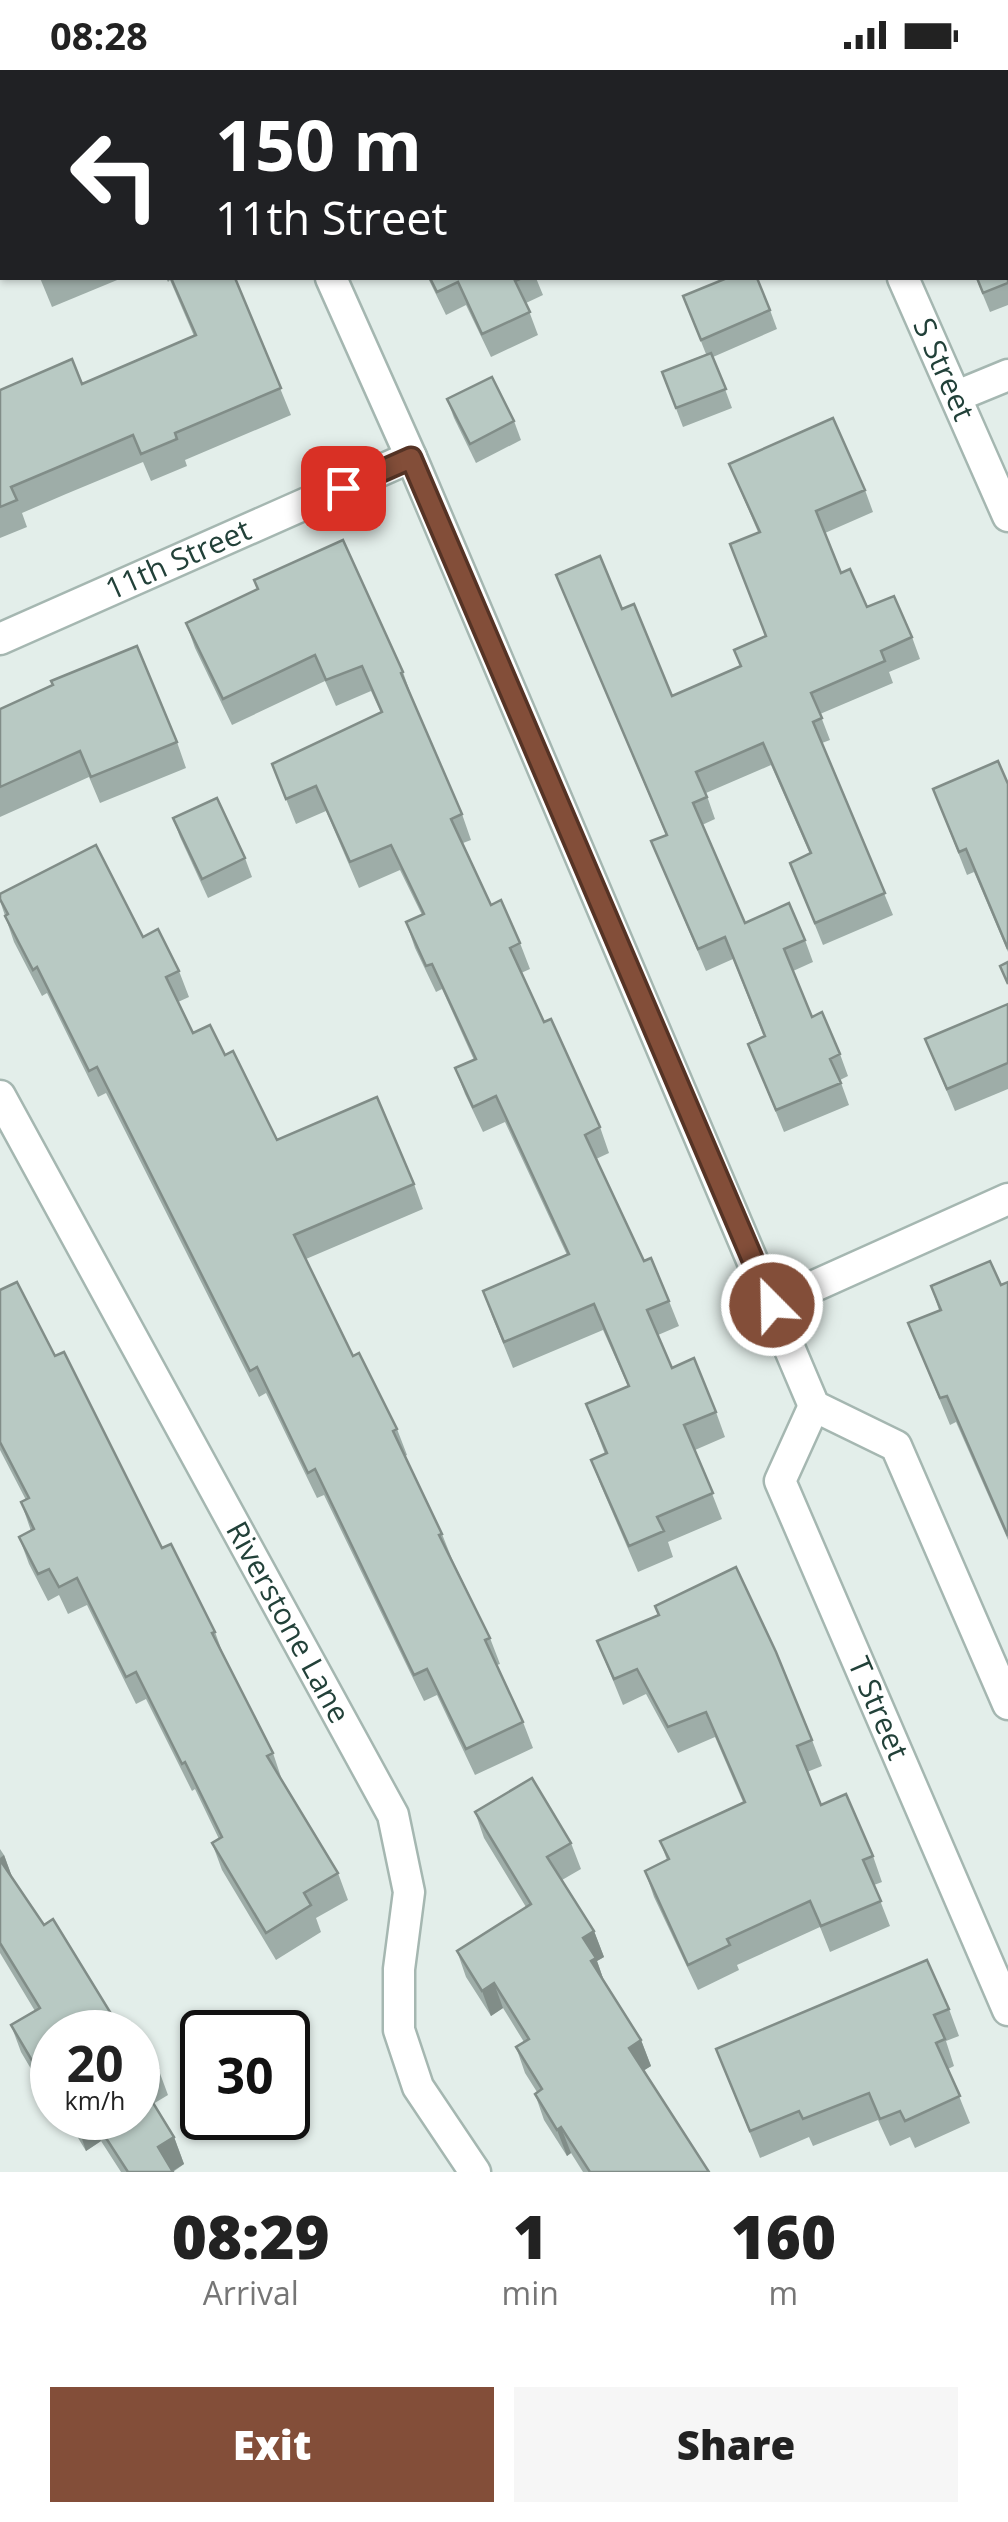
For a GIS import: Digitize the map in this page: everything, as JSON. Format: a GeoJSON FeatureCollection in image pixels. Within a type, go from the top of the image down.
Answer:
{"type":"FeatureCollection","features":[{"type":"Feature","properties":{"kind":"street"},"geometry":{"type":"LineString","coordinates":[[332,280],[814,1406],[896,1446],[1008,1704]]}},
{"type":"Feature","properties":{"kind":"street","name":"S Street"},"geometry":{"type":"LineString","coordinates":[[905,280],[1008,516]]}},
{"type":"Feature","properties":{"kind":"street"},"geometry":{"type":"LineString","coordinates":[[957,396],[1008,375]]}},
{"type":"Feature","properties":{"kind":"street","name":"11th Street"},"geometry":{"type":"LineString","coordinates":[[0,638],[411,458]]}},
{"type":"Feature","properties":{"kind":"street","name":"Riverstone Lane"},"geometry":{"type":"LineString","coordinates":[[0,1096],[393,1816],[409,1892],[399,1969],[400,2030],[418,2087],[475,2172]]}},
{"type":"Feature","properties":{"kind":"street"},"geometry":{"type":"LineString","coordinates":[[772,1305],[1008,1199]]}},
{"type":"Feature","properties":{"kind":"street","name":"T Street"},"geometry":{"type":"LineString","coordinates":[[814,1406],[780,1480],[1008,2010]]}},
{"type":"Feature","properties":{"kind":"building"},"geometry":{"type":"Polygon","coordinates":[[[172,280],[236,280],[281,388],[175,433],[177,439],[141,454],[133,435],[11,487],[17,500],[0,507],[0,390],[72,359],[82,384],[196,335],[172,280]]]}},
{"type":"Feature","properties":{"kind":"building"},"geometry":{"type":"Polygon","coordinates":[[[431,280],[517,280],[530,312],[482,334],[458,282],[437,292],[431,280]]]}},
{"type":"Feature","properties":{"kind":"building"},"geometry":{"type":"Polygon","coordinates":[[[722,280],[758,280],[770,310],[701,340],[683,296],[722,280]]]}},
{"type":"Feature","properties":{"kind":"building"},"geometry":{"type":"Polygon","coordinates":[[[978,280],[1008,280],[1008,283],[983,293],[978,280]]]}},
{"type":"Feature","properties":{"kind":"building"},"geometry":{"type":"Polygon","coordinates":[[[711,353],[726,389],[676,408],[662,372],[711,353]]]}},
{"type":"Feature","properties":{"kind":"building"},"geometry":{"type":"Polygon","coordinates":[[[492,377],[514,421],[470,444],[447,399],[492,377]]]}},
{"type":"Feature","properties":{"kind":"building"},"geometry":{"type":"Polygon","coordinates":[[[833,418],[865,490],[816,511],[841,573],[850,569],[867,607],[894,596],[912,637],[881,651],[885,661],[811,693],[822,718],[813,722],[885,893],[815,923],[790,863],[811,853],[763,743],[696,772],[707,797],[693,803],[745,923],[789,903],[805,940],[784,949],[812,1017],[822,1012],[840,1054],[830,1059],[841,1083],[776,1110],[748,1044],[765,1036],[725,937],[698,949],[651,841],[667,835],[556,575],[600,556],[622,609],[634,604],[672,696],[741,666],[734,650],[766,636],[730,544],[760,532],[729,464],[833,418]]]}},
{"type":"Feature","properties":{"kind":"building"},"geometry":{"type":"Polygon","coordinates":[[[343,540],[462,814],[451,819],[491,905],[501,900],[520,943],[510,948],[544,1022],[551,1019],[600,1127],[585,1135],[644,1261],[651,1258],[669,1301],[647,1310],[672,1368],[694,1358],[716,1412],[684,1425],[713,1493],[657,1517],[664,1531],[629,1546],[591,1460],[607,1453],[586,1404],[629,1386],[594,1304],[504,1342],[483,1291],[569,1254],[496,1096],[473,1107],[455,1068],[476,1059],[432,964],[426,966],[406,922],[424,914],[391,845],[350,862],[316,786],[286,799],[272,764],[382,712],[362,666],[326,680],[315,655],[223,699],[186,623],[258,589],[254,580],[343,540]]]}},
{"type":"Feature","properties":{"kind":"building"},"geometry":{"type":"Polygon","coordinates":[[[137,646],[177,742],[91,777],[80,751],[0,787],[0,709],[53,685],[51,681],[137,646]]]}},
{"type":"Feature","properties":{"kind":"building"},"geometry":{"type":"Polygon","coordinates":[[[998,761],[1008,784],[1008,949],[966,849],[959,852],[933,789],[998,761]]]}},
{"type":"Feature","properties":{"kind":"building"},"geometry":{"type":"Polygon","coordinates":[[[217,798],[245,858],[202,879],[173,818],[217,798]]]}},
{"type":"Feature","properties":{"kind":"building"},"geometry":{"type":"Polygon","coordinates":[[[96,845],[143,937],[158,929],[179,971],[166,977],[193,1033],[210,1025],[225,1055],[233,1051],[277,1140],[377,1097],[414,1184],[294,1235],[353,1356],[359,1353],[397,1429],[393,1431],[490,1638],[485,1640],[523,1722],[466,1749],[427,1669],[414,1675],[315,1469],[308,1473],[257,1367],[250,1371],[97,1067],[89,1071],[37,967],[33,970],[5,916],[8,914],[0,894],[96,845]]]}},
{"type":"Feature","properties":{"kind":"building"},"geometry":{"type":"Polygon","coordinates":[[[1008,962],[1008,984],[1000,966],[1008,962]]]}},
{"type":"Feature","properties":{"kind":"building"},"geometry":{"type":"Polygon","coordinates":[[[1008,1004],[1008,1063],[947,1089],[925,1039],[1008,1004]]]}},
{"type":"Feature","properties":{"kind":"building"},"geometry":{"type":"Polygon","coordinates":[[[990,1261],[1001,1285],[1008,1282],[1008,1536],[947,1396],[940,1398],[908,1323],[941,1310],[931,1286],[990,1261]]]}},
{"type":"Feature","properties":{"kind":"building"},"geometry":{"type":"Polygon","coordinates":[[[17,1282],[55,1356],[64,1352],[162,1548],[171,1544],[273,1753],[267,1756],[338,1873],[304,1893],[311,1905],[266,1933],[212,1843],[222,1837],[136,1672],[126,1677],[77,1578],[59,1587],[49,1569],[38,1574],[19,1537],[34,1529],[21,1502],[29,1498],[0,1442],[0,1290],[17,1282]]]}},
{"type":"Feature","properties":{"kind":"building"},"geometry":{"type":"Polygon","coordinates":[[[736,1567],[812,1740],[797,1746],[821,1805],[846,1794],[873,1856],[863,1860],[881,1901],[821,1926],[810,1901],[727,1939],[730,1945],[688,1965],[645,1871],[669,1859],[660,1841],[745,1802],[706,1712],[668,1727],[637,1669],[614,1679],[597,1641],[659,1615],[655,1606],[736,1567]]]}},
{"type":"Feature","properties":{"kind":"building"},"geometry":{"type":"Polygon","coordinates":[[[532,1778],[571,1843],[547,1857],[594,1931],[583,1938],[596,1958],[591,1961],[641,2040],[629,2048],[709,2172],[590,2172],[535,2094],[542,2089],[516,2047],[529,2039],[494,1983],[482,1991],[457,1951],[531,1904],[475,1812],[532,1778]]]}},
{"type":"Feature","properties":{"kind":"building"},"geometry":{"type":"Polygon","coordinates":[[[0,1860],[44,1925],[53,1919],[109,2010],[37,2010],[40,2008],[0,1943],[0,1860]]]}},
{"type":"Feature","properties":{"kind":"building"},"geometry":{"type":"Polygon","coordinates":[[[927,1960],[949,2009],[934,2015],[945,2039],[936,2043],[960,2096],[905,2121],[900,2111],[880,2119],[869,2093],[803,2119],[799,2111],[750,2131],[716,2049],[927,1960]]]}},
{"type":"Feature","properties":{"kind":"building"},"geometry":{"type":"Polygon","coordinates":[[[30,2014],[30,2057],[11,2025],[30,2014]]]}},
{"type":"Feature","properties":{"kind":"building"},"geometry":{"type":"Polygon","coordinates":[[[160,2114],[174,2137],[158,2147],[173,2172],[128,2172],[107,2140],[160,2140],[160,2114]]]}},
{"type":"Feature","properties":{"kind":"route"},"geometry":{"type":"LineString","coordinates":[[343,488],[411,458],[772,1305]]}}]}
